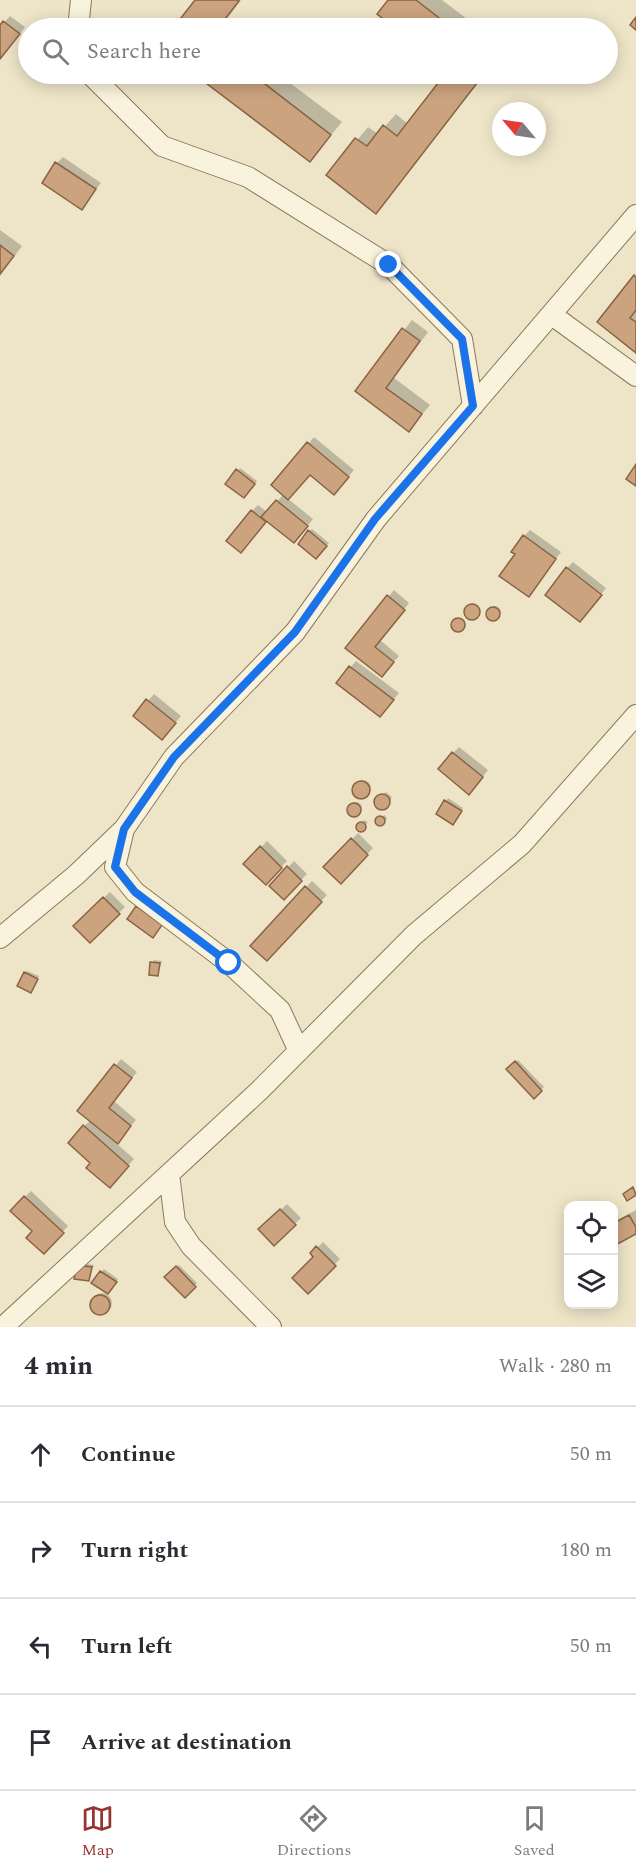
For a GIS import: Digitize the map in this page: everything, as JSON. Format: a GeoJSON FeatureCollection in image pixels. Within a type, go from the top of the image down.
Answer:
{"type":"FeatureCollection","features":[{"type":"Feature","properties":{"kind":"street"},"geometry":{"type":"LineString","coordinates":[[79,18],[81,0]]}},
{"type":"Feature","properties":{"kind":"street"},"geometry":{"type":"LineString","coordinates":[[100,84],[162,146],[248,177],[389,265],[462,339],[473,406]]}},
{"type":"Feature","properties":{"kind":"street"},"geometry":{"type":"LineString","coordinates":[[0,938],[76,875],[124,829],[174,757],[295,632],[375,519],[636,215]]}},
{"type":"Feature","properties":{"kind":"street"},"geometry":{"type":"LineString","coordinates":[[552,315],[636,376]]}},
{"type":"Feature","properties":{"kind":"street"},"geometry":{"type":"LineString","coordinates":[[3,1327],[299,1051],[414,935],[522,844],[636,715]]}},
{"type":"Feature","properties":{"kind":"street"},"geometry":{"type":"LineString","coordinates":[[124,829],[115,867],[135,892],[229,963],[280,1010],[299,1051]]}},
{"type":"Feature","properties":{"kind":"street"},"geometry":{"type":"LineString","coordinates":[[169,1174],[175,1222],[191,1246],[271,1327]]}},
{"type":"Feature","properties":{"kind":"building"},"geometry":{"type":"Polygon","coordinates":[[[195,0],[239,1],[226,18],[181,18],[195,0]]]}},
{"type":"Feature","properties":{"kind":"building"},"geometry":{"type":"Polygon","coordinates":[[[388,0],[416,0],[439,18],[382,18],[377,14],[388,0]]]}},
{"type":"Feature","properties":{"kind":"building"},"geometry":{"type":"Polygon","coordinates":[[[636,17],[636,30],[630,25],[636,17]]]}},
{"type":"Feature","properties":{"kind":"building"},"geometry":{"type":"Polygon","coordinates":[[[3,21],[18,32],[18,36],[0,59],[0,25],[3,21]]]}},
{"type":"Feature","properties":{"kind":"building"},"geometry":{"type":"Polygon","coordinates":[[[207,84],[265,84],[331,135],[310,162],[207,84]]]}},
{"type":"Feature","properties":{"kind":"building"},"geometry":{"type":"Polygon","coordinates":[[[437,84],[476,84],[376,214],[326,175],[355,138],[367,146],[383,125],[397,136],[437,84]]]}},
{"type":"Feature","properties":{"kind":"building"},"geometry":{"type":"Polygon","coordinates":[[[55,162],[96,189],[82,210],[42,183],[55,162]]]}},
{"type":"Feature","properties":{"kind":"building"},"geometry":{"type":"Polygon","coordinates":[[[0,245],[14,256],[0,274],[0,245]]]}},
{"type":"Feature","properties":{"kind":"building"},"geometry":{"type":"Polygon","coordinates":[[[634,275],[636,277],[636,310],[630,318],[636,322],[636,353],[597,322],[634,275]]]}},
{"type":"Feature","properties":{"kind":"building"},"geometry":{"type":"Polygon","coordinates":[[[402,328],[420,341],[386,388],[422,414],[409,432],[355,391],[402,328]]]}},
{"type":"Feature","properties":{"kind":"building"},"geometry":{"type":"Polygon","coordinates":[[[307,442],[349,477],[334,495],[310,475],[288,500],[271,485],[307,442]]]}},
{"type":"Feature","properties":{"kind":"building"},"geometry":{"type":"Polygon","coordinates":[[[636,464],[636,486],[626,479],[636,464]]]}},
{"type":"Feature","properties":{"kind":"building"},"geometry":{"type":"Polygon","coordinates":[[[236,469],[255,484],[244,498],[225,484],[236,469]]]}},
{"type":"Feature","properties":{"kind":"building"},"geometry":{"type":"Polygon","coordinates":[[[276,500],[308,526],[294,543],[261,517],[276,500]]]}},
{"type":"Feature","properties":{"kind":"building"},"geometry":{"type":"Polygon","coordinates":[[[251,510],[266,522],[241,553],[226,541],[251,510]]]}},
{"type":"Feature","properties":{"kind":"building"},"geometry":{"type":"Polygon","coordinates":[[[308,530],[327,546],[316,559],[298,544],[308,530]]]}},
{"type":"Feature","properties":{"kind":"building"},"geometry":{"type":"Polygon","coordinates":[[[523,535],[556,559],[529,597],[499,576],[515,554],[511,552],[523,535]]]}},
{"type":"Feature","properties":{"kind":"building"},"geometry":{"type":"Polygon","coordinates":[[[566,567],[602,595],[580,622],[545,595],[566,567]]]}},
{"type":"Feature","properties":{"kind":"building"},"geometry":{"type":"Polygon","coordinates":[[[387,595],[405,610],[375,647],[394,662],[382,677],[345,648],[387,595]]]}},
{"type":"Feature","properties":{"kind":"building"},"geometry":{"type":"Polygon","coordinates":[[[472,604],[480,612],[472,620],[464,612],[472,604]]]}},
{"type":"Feature","properties":{"kind":"building"},"geometry":{"type":"Polygon","coordinates":[[[493,607],[498,609],[500,614],[498,619],[493,621],[488,619],[486,614],[488,609],[493,607]]]}},
{"type":"Feature","properties":{"kind":"building"},"geometry":{"type":"Polygon","coordinates":[[[458,618],[463,620],[465,625],[463,630],[458,632],[453,630],[451,625],[453,620],[458,618]]]}},
{"type":"Feature","properties":{"kind":"building"},"geometry":{"type":"Polygon","coordinates":[[[349,666],[394,700],[380,717],[336,683],[349,666]]]}},
{"type":"Feature","properties":{"kind":"building"},"geometry":{"type":"Polygon","coordinates":[[[146,699],[176,723],[162,740],[133,716],[146,699]]]}},
{"type":"Feature","properties":{"kind":"building"},"geometry":{"type":"Polygon","coordinates":[[[452,752],[483,777],[469,795],[438,769],[452,752]]]}},
{"type":"Feature","properties":{"kind":"building"},"geometry":{"type":"Polygon","coordinates":[[[361,781],[367,784],[370,790],[367,796],[361,799],[355,796],[352,790],[355,784],[361,781]]]}},
{"type":"Feature","properties":{"kind":"building"},"geometry":{"type":"Polygon","coordinates":[[[379,794],[385,794],[390,802],[388,808],[379,810],[374,805],[374,799],[379,794]]]}},
{"type":"Feature","properties":{"kind":"building"},"geometry":{"type":"Polygon","coordinates":[[[444,800],[462,811],[453,825],[436,814],[444,800]]]}},
{"type":"Feature","properties":{"kind":"building"},"geometry":{"type":"Polygon","coordinates":[[[354,803],[359,805],[361,810],[359,815],[354,817],[349,815],[347,810],[349,805],[354,803]]]}},
{"type":"Feature","properties":{"kind":"building"},"geometry":{"type":"Polygon","coordinates":[[[380,816],[384,817],[384,825],[380,826],[376,825],[375,821],[376,817],[380,816]]]}},
{"type":"Feature","properties":{"kind":"building"},"geometry":{"type":"Polygon","coordinates":[[[361,822],[365,823],[365,831],[361,832],[357,831],[356,827],[357,823],[361,822]]]}},
{"type":"Feature","properties":{"kind":"building"},"geometry":{"type":"Polygon","coordinates":[[[351,838],[368,855],[341,884],[323,867],[351,838]]]}},
{"type":"Feature","properties":{"kind":"building"},"geometry":{"type":"Polygon","coordinates":[[[260,846],[282,868],[266,885],[243,864],[260,846]]]}},
{"type":"Feature","properties":{"kind":"building"},"geometry":{"type":"Polygon","coordinates":[[[287,866],[302,881],[284,900],[269,886],[287,866]]]}},
{"type":"Feature","properties":{"kind":"building"},"geometry":{"type":"Polygon","coordinates":[[[305,886],[322,902],[267,961],[250,946],[305,886]]]}},
{"type":"Feature","properties":{"kind":"building"},"geometry":{"type":"Polygon","coordinates":[[[103,897],[120,914],[90,943],[73,926],[103,897]]]}},
{"type":"Feature","properties":{"kind":"building"},"geometry":{"type":"Polygon","coordinates":[[[136,906],[162,925],[153,938],[127,919],[136,906]]]}},
{"type":"Feature","properties":{"kind":"building"},"geometry":{"type":"Polygon","coordinates":[[[150,962],[160,963],[158,976],[149,975],[150,962]]]}},
{"type":"Feature","properties":{"kind":"building"},"geometry":{"type":"Polygon","coordinates":[[[24,972],[38,979],[31,993],[17,986],[24,972]]]}},
{"type":"Feature","properties":{"kind":"building"},"geometry":{"type":"Polygon","coordinates":[[[515,1061],[542,1091],[534,1099],[506,1069],[515,1061]]]}},
{"type":"Feature","properties":{"kind":"building"},"geometry":{"type":"Polygon","coordinates":[[[114,1064],[132,1078],[109,1108],[131,1126],[118,1144],[77,1111],[114,1064]]]}},
{"type":"Feature","properties":{"kind":"building"},"geometry":{"type":"Polygon","coordinates":[[[83,1125],[129,1166],[110,1188],[86,1168],[90,1163],[68,1143],[83,1125]]]}},
{"type":"Feature","properties":{"kind":"building"},"geometry":{"type":"Polygon","coordinates":[[[633,1187],[636,1195],[627,1201],[623,1194],[633,1187]]]}},
{"type":"Feature","properties":{"kind":"building"},"geometry":{"type":"Polygon","coordinates":[[[24,1196],[64,1233],[44,1254],[26,1238],[32,1231],[10,1211],[24,1196]]]}},
{"type":"Feature","properties":{"kind":"building"},"geometry":{"type":"Polygon","coordinates":[[[280,1209],[296,1225],[274,1246],[258,1229],[280,1209]]]}},
{"type":"Feature","properties":{"kind":"building"},"geometry":{"type":"Polygon","coordinates":[[[629,1215],[636,1227],[636,1234],[618,1244],[618,1221],[629,1215]]]}},
{"type":"Feature","properties":{"kind":"building"},"geometry":{"type":"Polygon","coordinates":[[[316,1246],[336,1266],[308,1294],[292,1278],[313,1257],[310,1253],[316,1246]]]}},
{"type":"Feature","properties":{"kind":"building"},"geometry":{"type":"Polygon","coordinates":[[[77,1265],[92,1267],[89,1281],[74,1279],[77,1265]]]}},
{"type":"Feature","properties":{"kind":"building"},"geometry":{"type":"Polygon","coordinates":[[[176,1266],[196,1287],[185,1298],[164,1277],[176,1266]]]}},
{"type":"Feature","properties":{"kind":"building"},"geometry":{"type":"Polygon","coordinates":[[[100,1271],[117,1282],[108,1294],[91,1283],[100,1271]]]}},
{"type":"Feature","properties":{"kind":"building"},"geometry":{"type":"Polygon","coordinates":[[[96,1295],[104,1295],[110,1301],[110,1309],[104,1315],[96,1315],[90,1309],[90,1301],[96,1295]]]}},
{"type":"Feature","properties":{"kind":"route"},"geometry":{"type":"LineString","coordinates":[[229,963],[135,892],[115,867],[124,829],[174,757],[295,632],[375,519],[473,406],[462,339],[389,265]]}}]}
